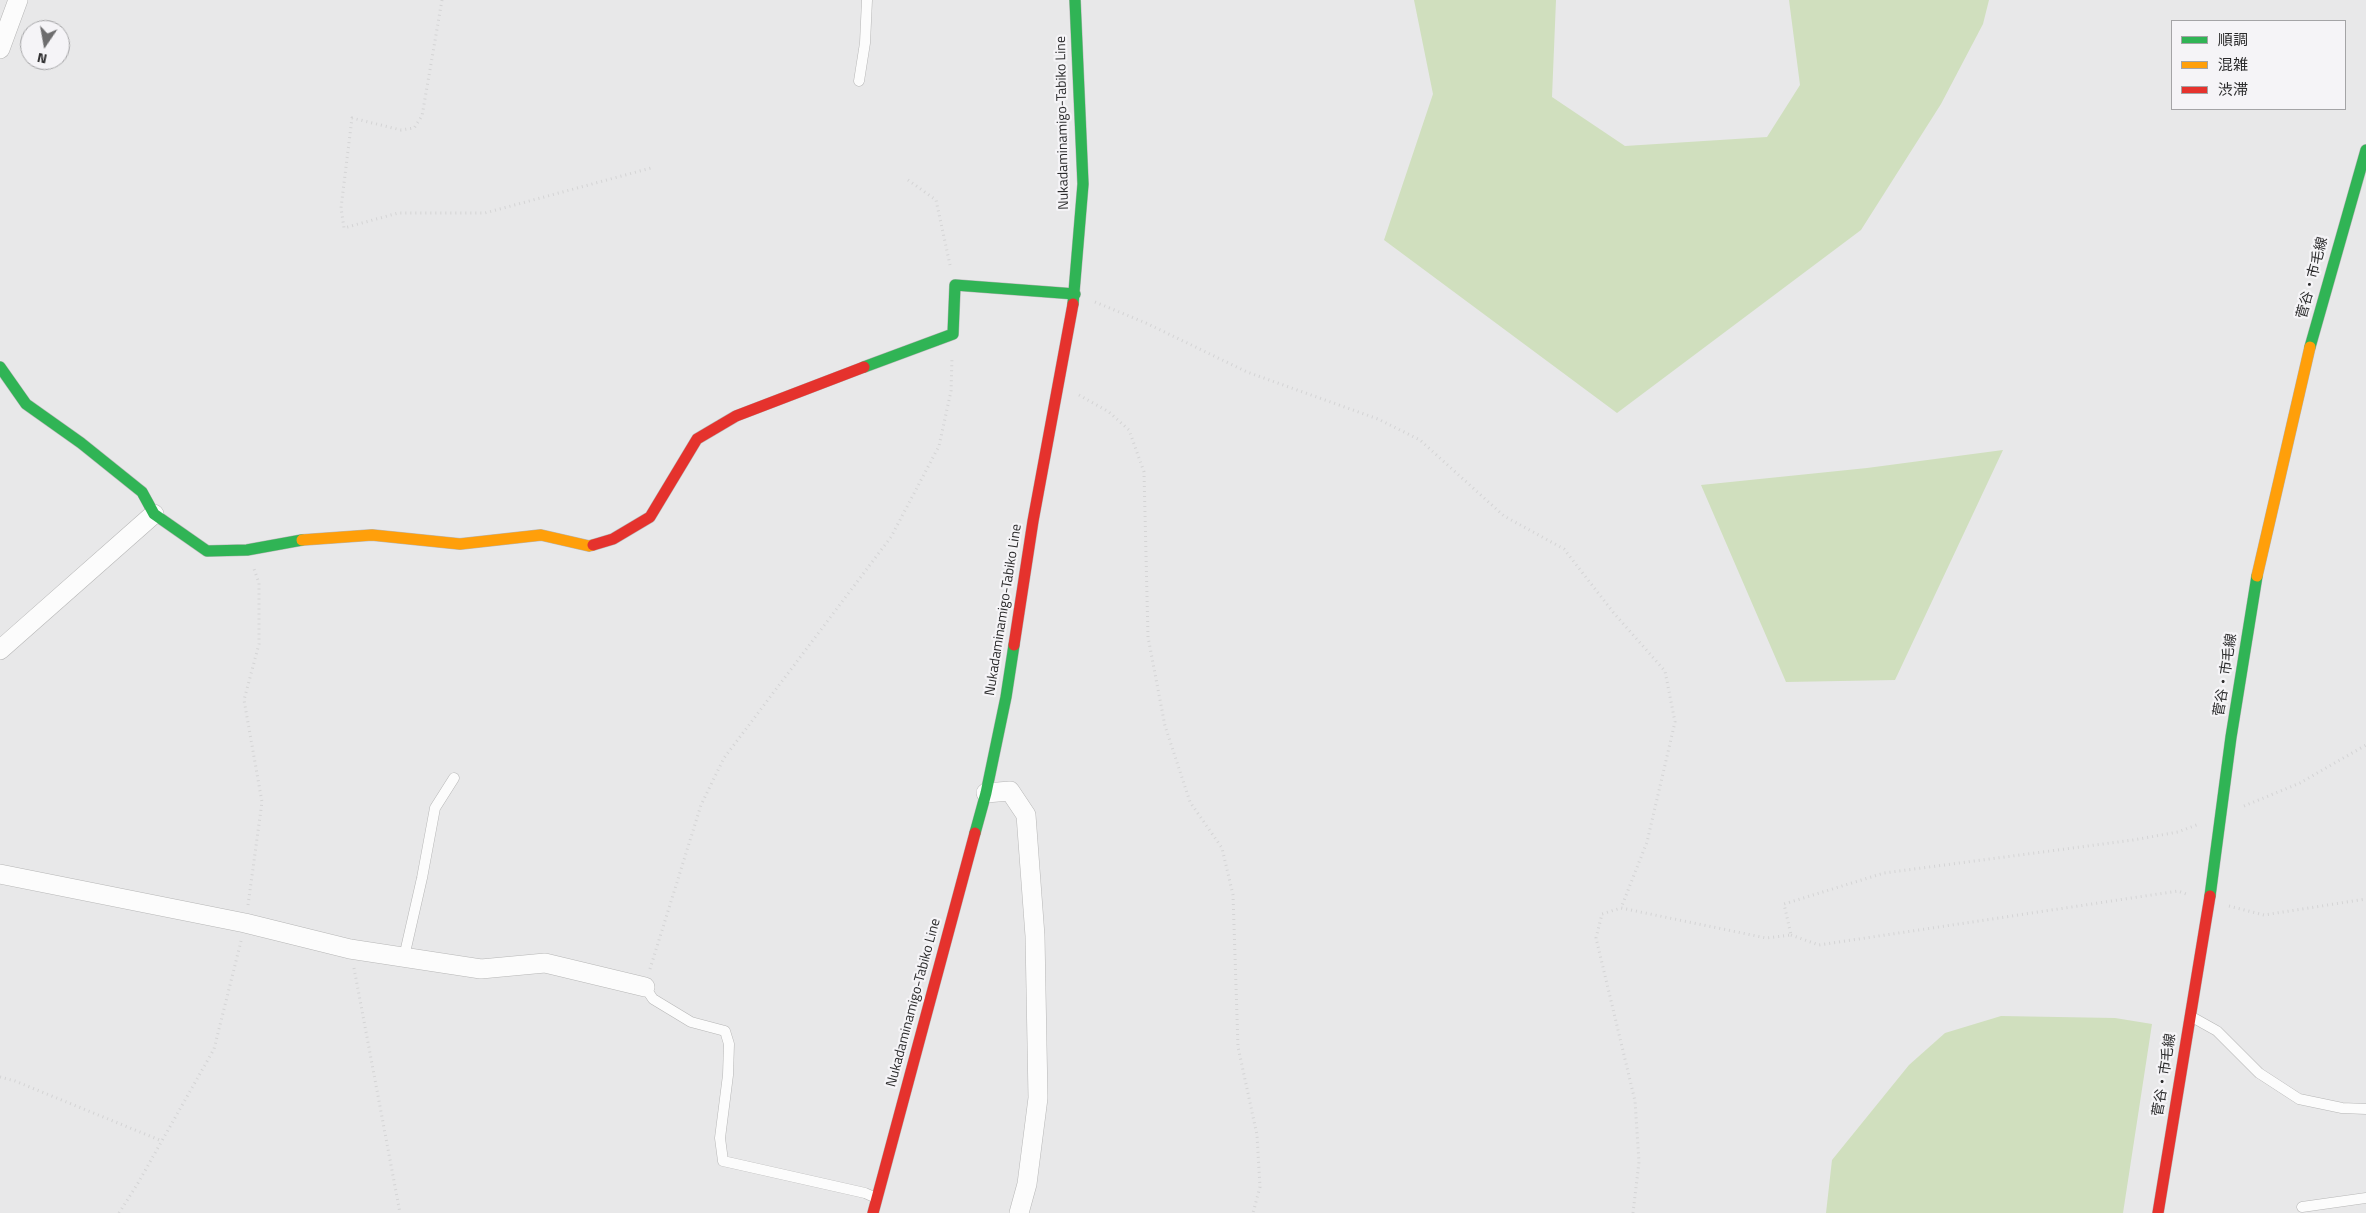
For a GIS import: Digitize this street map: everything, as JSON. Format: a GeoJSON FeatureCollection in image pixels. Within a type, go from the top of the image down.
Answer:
{"type":"FeatureCollection","features":[{"type":"Feature","properties":{"kind":"street"},"geometry":{"type":"LineString","coordinates":[[0,49],[18,0]]}},
{"type":"Feature","properties":{"kind":"street","name":"Nukadaminamigo-Tabiko Line"},"geometry":{"type":"LineString","coordinates":[[873,1213],[986,793],[1006,697],[1033,521],[1075,294],[1083,184],[1076,0]]}},
{"type":"Feature","properties":{"kind":"street","name":"菅谷・市毛線"},"geometry":{"type":"LineString","coordinates":[[2158,1213],[2209,901],[2260,558],[2312,340],[2366,152]]}},
{"type":"Feature","properties":{"kind":"street"},"geometry":{"type":"LineString","coordinates":[[0,367],[26,404],[81,443],[142,492],[154,514],[207,551],[247,550],[291,541],[372,535],[460,544],[541,535],[589,546],[613,539],[650,517],[697,439],[736,416],[953,334],[955,285],[1075,294]]}},
{"type":"Feature","properties":{"kind":"street"},"geometry":{"type":"LineString","coordinates":[[0,650],[154,514]]}},
{"type":"Feature","properties":{"kind":"street"},"geometry":{"type":"LineString","coordinates":[[986,793],[1010,791],[1026,815],[1035,936],[1038,1098],[1027,1184],[1019,1213]]}},
{"type":"Feature","properties":{"kind":"street"},"geometry":{"type":"LineString","coordinates":[[0,874],[245,923],[350,949],[481,969],[545,963],[645,987]]}},
{"type":"Feature","properties":{"kind":"lane"},"geometry":{"type":"LineString","coordinates":[[859,81],[865,43],[867,0]]}},
{"type":"Feature","properties":{"kind":"lane"},"geometry":{"type":"LineString","coordinates":[[404,957],[422,878],[435,808],[454,778]]}},
{"type":"Feature","properties":{"kind":"lane"},"geometry":{"type":"LineString","coordinates":[[645,987],[653,999],[691,1022],[725,1031],[729,1044],[728,1075],[720,1138],[723,1161],[865,1193],[877,1199]]}},
{"type":"Feature","properties":{"kind":"lane"},"geometry":{"type":"LineString","coordinates":[[2190,1016],[2217,1031],[2260,1073],[2299,1099],[2342,1108],[2366,1109]]}},
{"type":"Feature","properties":{"kind":"lane"},"geometry":{"type":"LineString","coordinates":[[2302,1207],[2366,1198]]}},
{"type":"Feature","properties":{"kind":"path"},"geometry":{"type":"LineString","coordinates":[[442,0],[422,116],[414,128],[400,130],[352,118],[341,208],[344,228],[398,213],[485,213],[651,168]]}},
{"type":"Feature","properties":{"kind":"path"},"geometry":{"type":"LineString","coordinates":[[908,180],[936,200],[955,285]]}},
{"type":"Feature","properties":{"kind":"path"},"geometry":{"type":"LineString","coordinates":[[1075,294],[1146,323],[1247,372],[1378,418],[1420,440],[1504,516],[1564,549],[1613,612],[1665,671],[1675,722],[1647,842],[1621,908]]}},
{"type":"Feature","properties":{"kind":"path"},"geometry":{"type":"LineString","coordinates":[[645,987],[701,805],[724,758],[891,537],[939,446],[951,391],[953,334]]}},
{"type":"Feature","properties":{"kind":"path"},"geometry":{"type":"LineString","coordinates":[[1058,385],[1109,412],[1129,430],[1144,472],[1148,637],[1165,726],[1190,802],[1222,848],[1234,895],[1238,1047],[1257,1135],[1260,1188],[1253,1213]]}},
{"type":"Feature","properties":{"kind":"path"},"geometry":{"type":"LineString","coordinates":[[119,1213],[214,1049],[245,923],[262,802],[244,700],[259,644],[259,583],[247,550]]}},
{"type":"Feature","properties":{"kind":"path"},"geometry":{"type":"LineString","coordinates":[[1791,935],[1784,904],[1884,873],[2133,840],[2178,832],[2300,783],[2366,745]]}},
{"type":"Feature","properties":{"kind":"path"},"geometry":{"type":"LineString","coordinates":[[1633,1213],[1639,1162],[1635,1101],[1596,938],[1602,914],[1621,908],[1766,938],[1791,935],[1819,945],[2178,891],[2264,916],[2366,898]]}},
{"type":"Feature","properties":{"kind":"path"},"geometry":{"type":"LineString","coordinates":[[350,949],[400,1213]]}},
{"type":"Feature","properties":{"kind":"path"},"geometry":{"type":"LineString","coordinates":[[0,1077],[15,1080],[162,1141]]}},
{"type":"Feature","properties":{"kind":"green space"},"geometry":{"type":"Polygon","coordinates":[[[1414,0],[1556,0],[1552,97],[1625,146],[1767,137],[1800,85],[1789,0],[1989,0],[1983,24],[1941,104],[1861,230],[1617,413],[1384,240],[1433,94],[1414,0]]]}},
{"type":"Feature","properties":{"kind":"green space"},"geometry":{"type":"Polygon","coordinates":[[[2003,450],[1895,680],[1786,682],[1701,485],[1867,468],[2003,450]]]}},
{"type":"Feature","properties":{"kind":"green space"},"geometry":{"type":"Polygon","coordinates":[[[2001,1016],[2115,1018],[2152,1024],[2123,1213],[1826,1213],[1832,1160],[1909,1065],[1945,1033],[2001,1016]]]}},
{"type":"Feature","properties":{"kind":"traffic: fast"},"geometry":{"type":"LineString","coordinates":[[1073,304],[1083,184],[1075,0]]}},
{"type":"Feature","properties":{"kind":"traffic: fast"},"geometry":{"type":"LineString","coordinates":[[2310,347],[2366,150]]}},
{"type":"Feature","properties":{"kind":"traffic: fast"},"geometry":{"type":"LineString","coordinates":[[864,367],[953,334],[955,285],[1075,294]]}},
{"type":"Feature","properties":{"kind":"traffic: fast"},"geometry":{"type":"LineString","coordinates":[[0,367],[26,404],[81,443],[142,492],[154,514],[207,551],[247,550],[302,540]]}},
{"type":"Feature","properties":{"kind":"traffic: fast"},"geometry":{"type":"LineString","coordinates":[[2210,896],[2231,737],[2257,576]]}},
{"type":"Feature","properties":{"kind":"traffic: fast"},"geometry":{"type":"LineString","coordinates":[[975,833],[986,793],[1006,697],[1014,645]]}},
{"type":"Feature","properties":{"kind":"traffic: slow"},"geometry":{"type":"LineString","coordinates":[[2257,576],[2310,347]]}},
{"type":"Feature","properties":{"kind":"traffic: slow"},"geometry":{"type":"LineString","coordinates":[[302,540],[372,535],[460,544],[541,535],[589,546],[593,545]]}},
{"type":"Feature","properties":{"kind":"traffic: jam"},"geometry":{"type":"LineString","coordinates":[[1014,645],[1033,521],[1073,304]]}},
{"type":"Feature","properties":{"kind":"traffic: jam"},"geometry":{"type":"LineString","coordinates":[[593,545],[613,539],[650,517],[697,439],[736,416],[864,367]]}},
{"type":"Feature","properties":{"kind":"traffic: jam"},"geometry":{"type":"LineString","coordinates":[[873,1213],[975,833]]}},
{"type":"Feature","properties":{"kind":"traffic: jam"},"geometry":{"type":"LineString","coordinates":[[2158,1213],[2210,896]]}}]}
